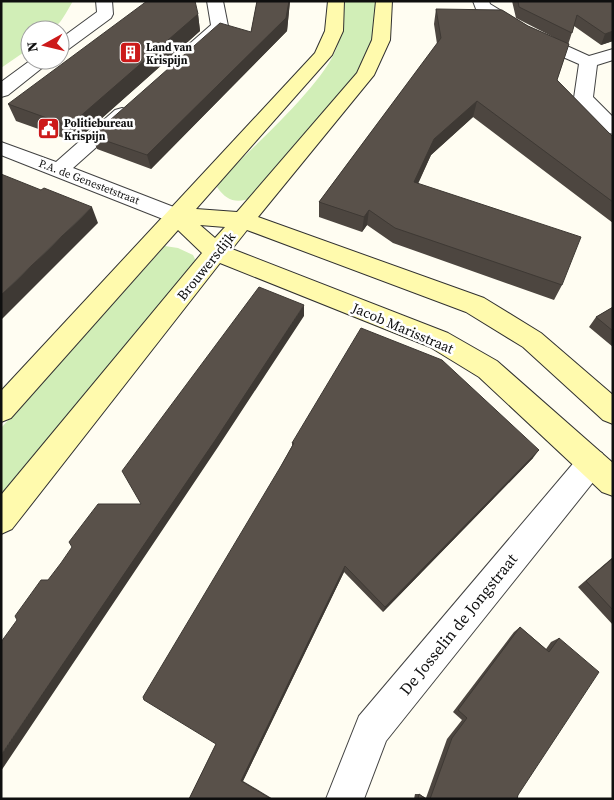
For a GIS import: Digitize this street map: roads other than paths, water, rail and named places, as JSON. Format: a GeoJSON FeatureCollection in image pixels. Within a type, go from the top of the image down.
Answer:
{"type":"FeatureCollection","features":[{"type":"Feature","properties":{"kind":"street"},"geometry":{"type":"LineString","coordinates":[[70,40],[104,14],[104,1]]}},
{"type":"Feature","properties":{"kind":"street"},"geometry":{"type":"LineString","coordinates":[[177,64],[220,26],[215,1]]}},
{"type":"Feature","properties":{"kind":"street"},"geometry":{"type":"LineString","coordinates":[[1,410],[323,55],[334,31],[336,1]]}},
{"type":"Feature","properties":{"kind":"street","name":"Brouwersdijk"},"geometry":{"type":"LineString","coordinates":[[1,519],[216,252],[365,75],[381,40],[384,1]]}},
{"type":"Feature","properties":{"kind":"street"},"geometry":{"type":"LineString","coordinates":[[481,1],[482,6],[530,36],[588,62],[613,54]]}},
{"type":"Feature","properties":{"kind":"street"},"geometry":{"type":"LineString","coordinates":[[588,62],[583,98],[613,128]]}},
{"type":"Feature","properties":{"kind":"street"},"geometry":{"type":"LineString","coordinates":[[1,90],[29,70]]}},
{"type":"Feature","properties":{"kind":"street"},"geometry":{"type":"LineString","coordinates":[[59,170],[135,103]]}},
{"type":"Feature","properties":{"kind":"street","name":"P.A. de Genestetstraat"},"geometry":{"type":"LineString","coordinates":[[1,148],[176,216]]}},
{"type":"Feature","properties":{"kind":"street"},"geometry":{"type":"LineString","coordinates":[[176,216],[244,220],[475,305],[532,340],[613,412]]}},
{"type":"Feature","properties":{"kind":"street"},"geometry":{"type":"LineString","coordinates":[[176,216],[216,252]]}},
{"type":"Feature","properties":{"kind":"street","name":"Jacob Marisstraat"},"geometry":{"type":"LineString","coordinates":[[216,252],[439,340],[488,370],[602,472]]}},
{"type":"Feature","properties":{"kind":"street","name":"De Josselin de Jongstraat"},"geometry":{"type":"LineString","coordinates":[[345,799],[372,729],[602,472]]}},
{"type":"Feature","properties":{"kind":"place","name":"Land van Krispijn"},"geometry":{"type":"Point","coordinates":[130,53]}},
{"type":"Feature","properties":{"kind":"place","name":"Politiebureau Krispijn"},"geometry":{"type":"Point","coordinates":[48,129]}}]}
